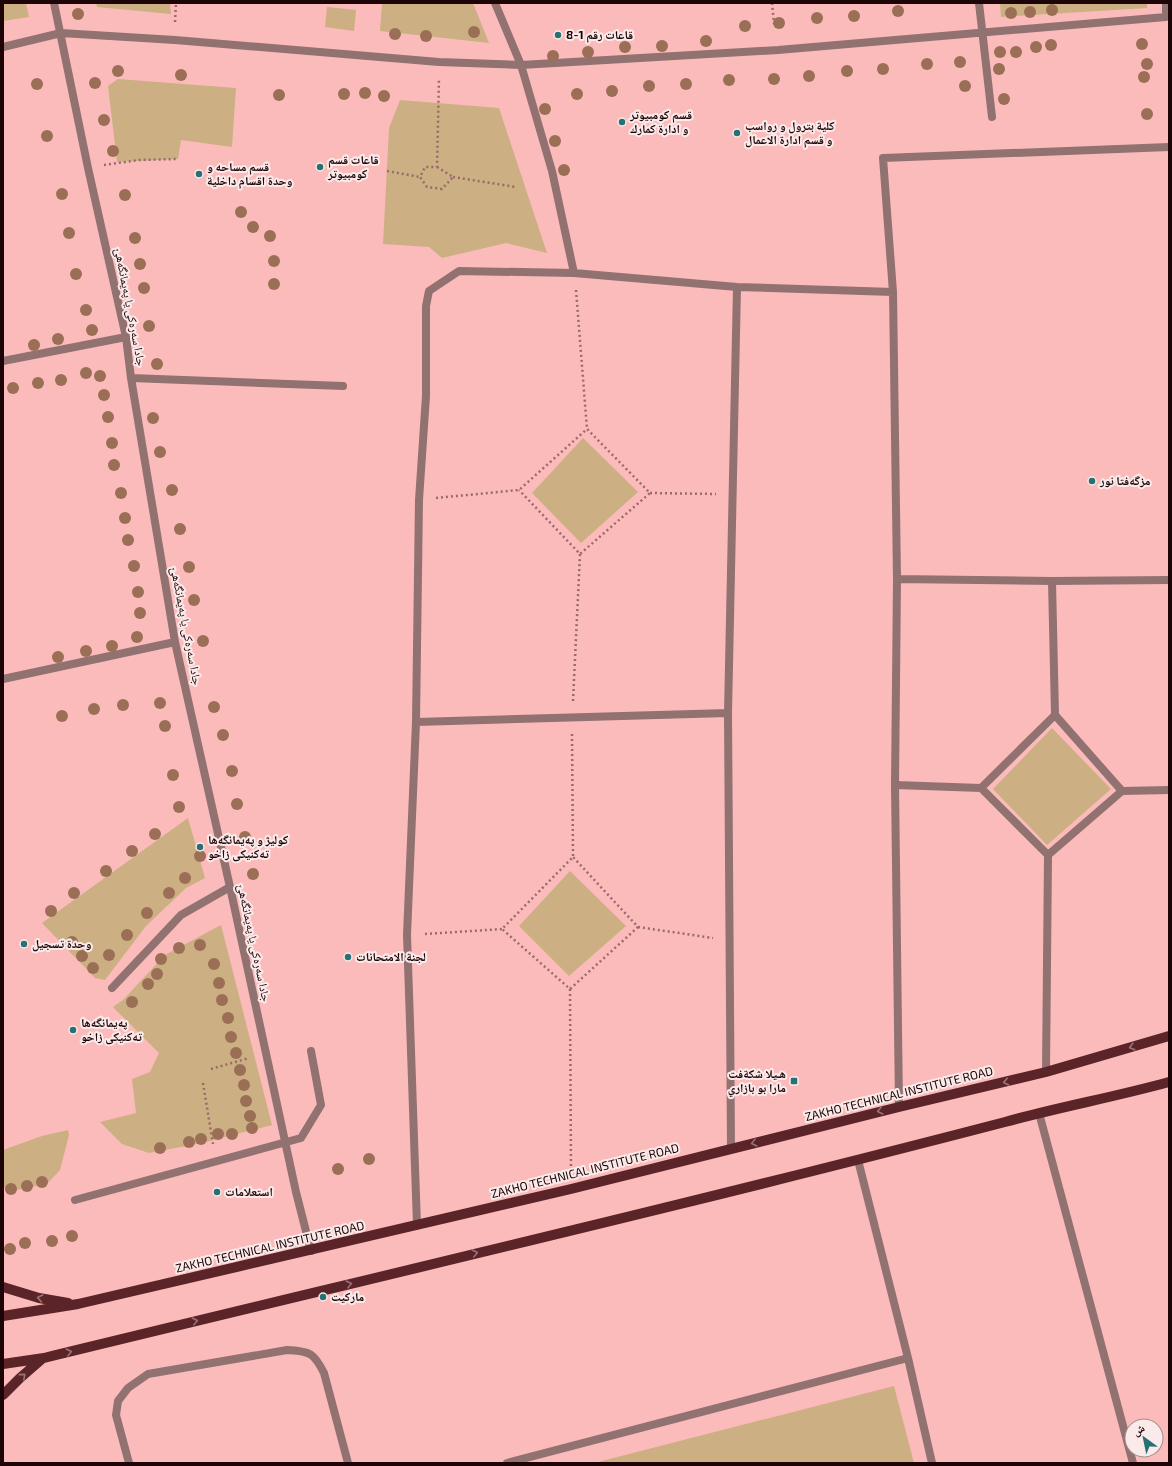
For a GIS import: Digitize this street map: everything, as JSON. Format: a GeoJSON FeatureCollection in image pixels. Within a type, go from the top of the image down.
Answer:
{"type":"FeatureCollection","features":[{"type":"Feature","properties":{"kind":"main road","name":"ZAKHO TECHNICAL INSTITUTE ROAD"},"geometry":{"type":"LineString","coordinates":[[3,1316],[78,1304],[571,1189],[731,1148],[1046,1072],[1169,1036]]}},
{"type":"Feature","properties":{"kind":"main road"},"geometry":{"type":"LineString","coordinates":[[3,1364],[44,1358],[858,1160],[1039,1113],[1169,1082]]}},
{"type":"Feature","properties":{"kind":"main road"},"geometry":{"type":"LineString","coordinates":[[3,1288],[39,1298],[78,1304]]}},
{"type":"Feature","properties":{"kind":"main road"},"geometry":{"type":"LineString","coordinates":[[3,1395],[20,1378],[44,1358]]}},
{"type":"Feature","properties":{"kind":"street","name":"جادا سه‌ره‌كى يا په‌يمانگه‌هێ"},"geometry":{"type":"LineString","coordinates":[[54,3],[88,168],[126,337],[131,378],[175,642],[296,1192],[311,1250]]}},
{"type":"Feature","properties":{"kind":"street"},"geometry":{"type":"LineString","coordinates":[[495,3],[521,65],[552,171],[574,273]]}},
{"type":"Feature","properties":{"kind":"street"},"geometry":{"type":"LineString","coordinates":[[979,3],[992,117]]}},
{"type":"Feature","properties":{"kind":"street"},"geometry":{"type":"LineString","coordinates":[[3,47],[61,33],[175,40],[439,62],[521,65],[778,50],[1166,17],[1166,3]]}},
{"type":"Feature","properties":{"kind":"street"},"geometry":{"type":"LineString","coordinates":[[899,1107],[895,785],[897,579],[893,292],[883,158],[1169,147]]}},
{"type":"Feature","properties":{"kind":"street"},"geometry":{"type":"LineString","coordinates":[[417,1225],[407,935],[416,722],[419,500],[426,396],[426,306],[429,291],[459,271],[574,273],[737,287],[893,292]]}},
{"type":"Feature","properties":{"kind":"street"},"geometry":{"type":"LineString","coordinates":[[731,1148],[728,713],[737,287]]}},
{"type":"Feature","properties":{"kind":"street"},"geometry":{"type":"LineString","coordinates":[[3,361],[126,337]]}},
{"type":"Feature","properties":{"kind":"street"},"geometry":{"type":"LineString","coordinates":[[131,378],[343,386]]}},
{"type":"Feature","properties":{"kind":"street"},"geometry":{"type":"LineString","coordinates":[[897,579],[1052,581],[1169,580]]}},
{"type":"Feature","properties":{"kind":"street"},"geometry":{"type":"LineString","coordinates":[[1052,581],[1055,715],[1122,791]]}},
{"type":"Feature","properties":{"kind":"street"},"geometry":{"type":"LineString","coordinates":[[3,679],[175,642]]}},
{"type":"Feature","properties":{"kind":"street"},"geometry":{"type":"LineString","coordinates":[[416,722],[728,713]]}},
{"type":"Feature","properties":{"kind":"street"},"geometry":{"type":"LineString","coordinates":[[981,788],[1055,715]]}},
{"type":"Feature","properties":{"kind":"street"},"geometry":{"type":"LineString","coordinates":[[895,785],[981,788],[1048,855],[1046,1072]]}},
{"type":"Feature","properties":{"kind":"street"},"geometry":{"type":"LineString","coordinates":[[1048,855],[1122,791],[1169,790]]}},
{"type":"Feature","properties":{"kind":"street"},"geometry":{"type":"LineString","coordinates":[[112,988],[181,915],[230,887]]}},
{"type":"Feature","properties":{"kind":"street"},"geometry":{"type":"LineString","coordinates":[[75,1200],[301,1138],[321,1105],[311,1051]]}},
{"type":"Feature","properties":{"kind":"street"},"geometry":{"type":"LineString","coordinates":[[1039,1113],[1133,1463]]}},
{"type":"Feature","properties":{"kind":"street"},"geometry":{"type":"LineString","coordinates":[[858,1160],[908,1358],[932,1463]]}},
{"type":"Feature","properties":{"kind":"street"},"geometry":{"type":"LineString","coordinates":[[129,1463],[116,1415],[118,1401],[128,1388],[148,1374],[287,1350],[305,1351],[318,1360],[324,1373],[348,1463]]}},
{"type":"Feature","properties":{"kind":"street"},"geometry":{"type":"LineString","coordinates":[[507,1463],[908,1358]]}},
{"type":"Feature","properties":{"kind":"path"},"geometry":{"type":"LineString","coordinates":[[772,3],[774,24]]}},
{"type":"Feature","properties":{"kind":"path"},"geometry":{"type":"LineString","coordinates":[[437,167],[439,62]]}},
{"type":"Feature","properties":{"kind":"path"},"geometry":{"type":"LineString","coordinates":[[88,168],[139,160],[178,159]]}},
{"type":"Feature","properties":{"kind":"path"},"geometry":{"type":"LineString","coordinates":[[420,177],[425,167],[437,167],[453,178],[516,187]]}},
{"type":"Feature","properties":{"kind":"path"},"geometry":{"type":"LineString","coordinates":[[387,171],[420,177],[427,187],[442,189],[453,178]]}},
{"type":"Feature","properties":{"kind":"path"},"geometry":{"type":"LineString","coordinates":[[574,273],[587,429],[650,493]]}},
{"type":"Feature","properties":{"kind":"path"},"geometry":{"type":"LineString","coordinates":[[419,500],[519,490],[587,429]]}},
{"type":"Feature","properties":{"kind":"path"},"geometry":{"type":"LineString","coordinates":[[519,490],[580,554]]}},
{"type":"Feature","properties":{"kind":"path"},"geometry":{"type":"LineString","coordinates":[[730,940],[638,927],[573,857],[572,717],[580,554],[650,493],[733,494]]}},
{"type":"Feature","properties":{"kind":"path"},"geometry":{"type":"LineString","coordinates":[[407,935],[502,930],[573,857]]}},
{"type":"Feature","properties":{"kind":"path"},"geometry":{"type":"LineString","coordinates":[[571,1189],[570,988],[638,927]]}},
{"type":"Feature","properties":{"kind":"path"},"geometry":{"type":"LineString","coordinates":[[502,930],[570,988]]}},
{"type":"Feature","properties":{"kind":"path"},"geometry":{"type":"LineString","coordinates":[[211,1068],[266,1054]]}},
{"type":"Feature","properties":{"kind":"path"},"geometry":{"type":"LineString","coordinates":[[203,1083],[216,1162]]}},
{"type":"Feature","properties":{"kind":"shaded area"},"geometry":{"type":"Polygon","coordinates":[[[3,3],[26,3],[29,17],[3,21],[3,3]]]}},
{"type":"Feature","properties":{"kind":"shaded area"},"geometry":{"type":"Polygon","coordinates":[[[96,3],[170,3],[171,14],[97,7],[96,3]]]}},
{"type":"Feature","properties":{"kind":"shaded area"},"geometry":{"type":"Polygon","coordinates":[[[382,3],[473,3],[489,43],[380,31],[382,3]]]}},
{"type":"Feature","properties":{"kind":"shaded area"},"geometry":{"type":"Polygon","coordinates":[[[1000,3],[1147,3],[1147,8],[1001,17],[1000,3]]]}},
{"type":"Feature","properties":{"kind":"shaded area"},"geometry":{"type":"Polygon","coordinates":[[[327,7],[356,10],[354,31],[325,27],[327,7]]]}},
{"type":"Feature","properties":{"kind":"shaded area"},"geometry":{"type":"Polygon","coordinates":[[[118,79],[236,88],[232,147],[181,140],[178,159],[117,162],[108,86],[118,79]]]}},
{"type":"Feature","properties":{"kind":"shaded area"},"geometry":{"type":"Polygon","coordinates":[[[400,100],[499,108],[547,253],[506,243],[442,258],[429,247],[383,244],[389,128],[400,100]]]}},
{"type":"Feature","properties":{"kind":"shaded area"},"geometry":{"type":"Polygon","coordinates":[[[583,438],[638,492],[581,543],[532,493],[583,438]]]}},
{"type":"Feature","properties":{"kind":"shaded area"},"geometry":{"type":"Polygon","coordinates":[[[1052,728],[1111,789],[1047,845],[993,789],[1052,728]]]}},
{"type":"Feature","properties":{"kind":"shaded area"},"geometry":{"type":"Polygon","coordinates":[[[188,818],[205,878],[186,888],[146,926],[105,980],[95,978],[42,923],[188,818]]]}},
{"type":"Feature","properties":{"kind":"shaded area"},"geometry":{"type":"Polygon","coordinates":[[[570,871],[626,926],[569,976],[519,926],[570,871]]]}},
{"type":"Feature","properties":{"kind":"shaded area"},"geometry":{"type":"Polygon","coordinates":[[[221,925],[272,1125],[202,1143],[149,1153],[122,1144],[100,1122],[136,1113],[132,1079],[150,1072],[159,1053],[113,1007],[123,1000],[165,955],[221,925]]]}},
{"type":"Feature","properties":{"kind":"shaded area"},"geometry":{"type":"Polygon","coordinates":[[[68,1130],[69,1135],[60,1170],[47,1184],[6,1192],[3,1183],[3,1150],[42,1136],[68,1130]]]}},
{"type":"Feature","properties":{"kind":"shaded area"},"geometry":{"type":"Polygon","coordinates":[[[894,1386],[914,1463],[594,1463],[894,1386]]]}},
{"type":"Feature","properties":{"kind":"place","name":"قاعات رقم 1-8"},"geometry":{"type":"Point","coordinates":[558,35]}},
{"type":"Feature","properties":{"kind":"place","name":"قسم کومبیوتر و ادارة كمارك"},"geometry":{"type":"Point","coordinates":[622,122]}},
{"type":"Feature","properties":{"kind":"place","name":"كلية بترول و رواسب و قسم ادارة الاعمال"},"geometry":{"type":"Point","coordinates":[737,133]}},
{"type":"Feature","properties":{"kind":"place","name":"قاعات قسم کومبیوتر"},"geometry":{"type":"Point","coordinates":[320,167]}},
{"type":"Feature","properties":{"kind":"place","name":"قسم مساحه‌ و وحدة اقسام داخلية"},"geometry":{"type":"Point","coordinates":[199,174]}},
{"type":"Feature","properties":{"kind":"place","name":"مزگەفتا نور"},"geometry":{"type":"Point","coordinates":[1092,481]}},
{"type":"Feature","properties":{"kind":"place","name":"كوليژ و په‌يمانگه‌ها ته‌كنيكى زاخو"},"geometry":{"type":"Point","coordinates":[200,847]}},
{"type":"Feature","properties":{"kind":"place","name":"وحدة تسجيل"},"geometry":{"type":"Point","coordinates":[24,944]}},
{"type":"Feature","properties":{"kind":"place","name":"لجنة الامتحانات"},"geometry":{"type":"Point","coordinates":[348,957]}},
{"type":"Feature","properties":{"kind":"place","name":"پەیمانگەها تەکنیکی زاخو"},"geometry":{"type":"Point","coordinates":[73,1030]}},
{"type":"Feature","properties":{"kind":"place","name":"هـيلا شكةفت مارا بو بازاري"},"geometry":{"type":"Point","coordinates":[794,1081]}},
{"type":"Feature","properties":{"kind":"place","name":"استعلامات"},"geometry":{"type":"Point","coordinates":[217,1192]}},
{"type":"Feature","properties":{"kind":"place","name":"ماركيت"},"geometry":{"type":"Point","coordinates":[323,1297]}}]}
